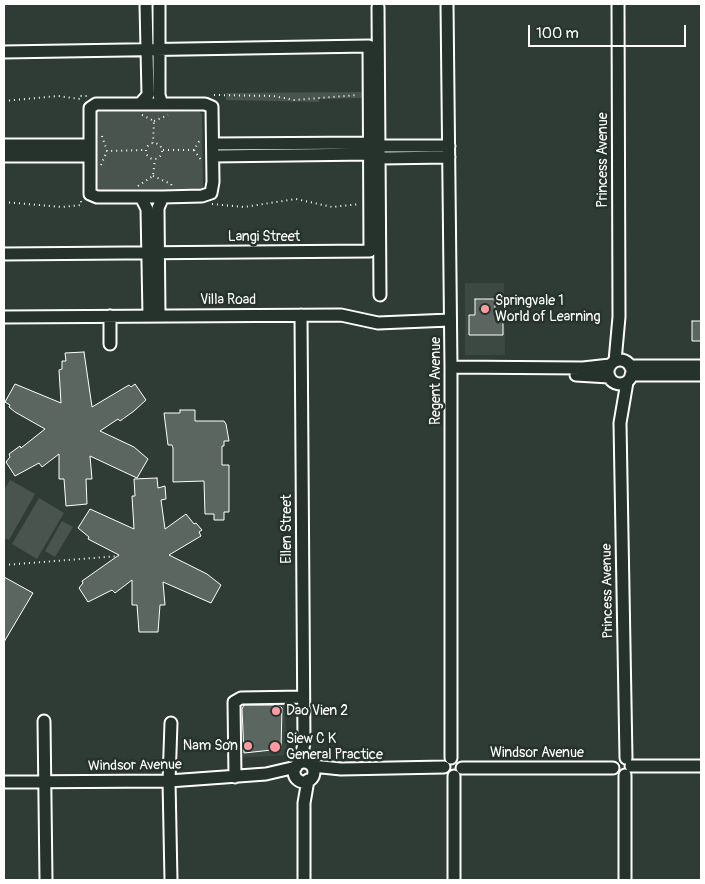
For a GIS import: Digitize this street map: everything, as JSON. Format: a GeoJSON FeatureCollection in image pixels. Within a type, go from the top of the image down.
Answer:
{"type":"FeatureCollection","features":[{"type":"Feature","properties":{"kind":"street"},"geometry":{"type":"LineString","coordinates":[[140,104],[148,95],[146,4]]}},
{"type":"Feature","properties":{"kind":"street"},"geometry":{"type":"LineString","coordinates":[[159,4],[160,95],[162,104]]}},
{"type":"Feature","properties":{"kind":"street","name":"Regent Avenue"},"geometry":{"type":"LineString","coordinates":[[447,4],[451,371],[447,762]]}},
{"type":"Feature","properties":{"kind":"street","name":"Princess Avenue"},"geometry":{"type":"LineString","coordinates":[[618,4],[618,317],[610,379],[620,422]]}},
{"type":"Feature","properties":{"kind":"street"},"geometry":{"type":"LineString","coordinates":[[378,7],[375,150],[380,295]]}},
{"type":"Feature","properties":{"kind":"street"},"geometry":{"type":"LineString","coordinates":[[4,52],[147,48],[369,46],[369,95],[375,150],[370,202]]}},
{"type":"Feature","properties":{"kind":"street"},"geometry":{"type":"LineString","coordinates":[[140,104],[209,104],[213,111],[214,131],[211,193],[202,196],[92,196],[89,189],[89,110],[93,105],[140,104]]}},
{"type":"Feature","properties":{"kind":"street"},"geometry":{"type":"LineString","coordinates":[[4,146],[89,150]]}},
{"type":"Feature","properties":{"kind":"street"},"geometry":{"type":"LineString","coordinates":[[4,156],[89,150]]}},
{"type":"Feature","properties":{"kind":"street"},"geometry":{"type":"LineString","coordinates":[[213,150],[449,151]]}},
{"type":"Feature","properties":{"kind":"street"},"geometry":{"type":"LineString","coordinates":[[153,252],[158,208],[169,196]]}},
{"type":"Feature","properties":{"kind":"street"},"geometry":{"type":"LineString","coordinates":[[141,197],[147,209],[153,252],[154,315]]}},
{"type":"Feature","properties":{"kind":"street","name":"Langi Street"},"geometry":{"type":"LineString","coordinates":[[4,254],[370,251],[370,202]]}},
{"type":"Feature","properties":{"kind":"street","name":"Ellen Street"},"geometry":{"type":"LineString","coordinates":[[301,315],[304,880]]}},
{"type":"Feature","properties":{"kind":"street","name":"Villa Road"},"geometry":{"type":"LineString","coordinates":[[4,317],[341,315],[378,323],[450,320]]}},
{"type":"Feature","properties":{"kind":"street"},"geometry":{"type":"LineString","coordinates":[[110,316],[110,344]]}},
{"type":"Feature","properties":{"kind":"street","name":"Princess Avenue"},"geometry":{"type":"LineString","coordinates":[[618,317],[629,371],[620,422],[627,767],[625,880]]}},
{"type":"Feature","properties":{"kind":"street"},"geometry":{"type":"LineString","coordinates":[[451,371],[583,368],[612,363],[629,371],[701,375]]}},
{"type":"Feature","properties":{"kind":"street"},"geometry":{"type":"LineString","coordinates":[[451,371],[610,379],[619,384],[629,371],[701,366]]}},
{"type":"Feature","properties":{"kind":"street"},"geometry":{"type":"LineString","coordinates":[[235,777],[234,702],[241,698],[303,697]]}},
{"type":"Feature","properties":{"kind":"street"},"geometry":{"type":"LineString","coordinates":[[44,721],[46,880]]}},
{"type":"Feature","properties":{"kind":"street"},"geometry":{"type":"LineString","coordinates":[[171,723],[169,781],[171,880]]}},
{"type":"Feature","properties":{"kind":"street","name":"Windsor Avenue"},"geometry":{"type":"LineString","coordinates":[[458,772],[613,768],[616,760],[627,767]]}},
{"type":"Feature","properties":{"kind":"street"},"geometry":{"type":"LineString","coordinates":[[447,762],[460,762],[454,880]]}},
{"type":"Feature","properties":{"kind":"street","name":"Windsor Avenue"},"geometry":{"type":"LineString","coordinates":[[4,782],[169,781],[447,762]]}},
{"type":"Feature","properties":{"kind":"street"},"geometry":{"type":"LineString","coordinates":[[627,767],[701,766]]}},
{"type":"Feature","properties":{"kind":"path"},"geometry":{"type":"LineString","coordinates":[[214,95],[273,96],[294,100],[332,95],[369,95]]}},
{"type":"Feature","properties":{"kind":"path"},"geometry":{"type":"LineString","coordinates":[[140,104],[136,110],[139,114],[154,121],[154,143]]}},
{"type":"Feature","properties":{"kind":"path"},"geometry":{"type":"LineString","coordinates":[[89,131],[101,134],[107,151],[146,150]]}},
{"type":"Feature","properties":{"kind":"path"},"geometry":{"type":"LineString","coordinates":[[163,150],[194,150],[201,138],[214,131]]}},
{"type":"Feature","properties":{"kind":"path"},"geometry":{"type":"LineString","coordinates":[[146,150],[149,145],[154,143],[159,144],[163,150]]}},
{"type":"Feature","properties":{"kind":"path"},"geometry":{"type":"LineString","coordinates":[[146,150],[150,158],[155,159],[161,156],[163,150]]}},
{"type":"Feature","properties":{"kind":"path"},"geometry":{"type":"LineString","coordinates":[[153,176],[155,159]]}},
{"type":"Feature","properties":{"kind":"path"},"geometry":{"type":"LineString","coordinates":[[153,176],[171,184],[169,196]]}},
{"type":"Feature","properties":{"kind":"path"},"geometry":{"type":"LineString","coordinates":[[141,197],[135,187],[153,176]]}},
{"type":"Feature","properties":{"kind":"path"},"geometry":{"type":"LineString","coordinates":[[4,202],[62,207],[81,205],[81,196]]}},
{"type":"Feature","properties":{"kind":"path"},"geometry":{"type":"LineString","coordinates":[[205,204],[244,207],[296,198],[332,207],[370,202]]}},
{"type":"Feature","properties":{"kind":"path"},"geometry":{"type":"LineString","coordinates":[[4,565],[119,556]]}},
{"type":"Feature","properties":{"kind":"shaded area"},"geometry":{"type":"Polygon","coordinates":[[[363,92],[363,98],[319,99],[319,102],[226,100],[226,93],[363,92]]]}},
{"type":"Feature","properties":{"kind":"shaded area"},"geometry":{"type":"Polygon","coordinates":[[[98,111],[199,112],[202,114],[203,190],[198,193],[95,193],[91,114],[98,111]]]}},
{"type":"Feature","properties":{"kind":"shaded area","name":"Springvale 1 World of Learning"},"geometry":{"type":"Polygon","coordinates":[[[465,283],[504,283],[505,355],[465,355],[465,283]]]}},
{"type":"Feature","properties":{"kind":"shaded area"},"geometry":{"type":"Polygon","coordinates":[[[10,480],[35,494],[9,540],[4,538],[4,490],[10,480]]]}},
{"type":"Feature","properties":{"kind":"shaded area"},"geometry":{"type":"Polygon","coordinates":[[[39,498],[64,513],[37,559],[12,544],[39,498]]]}},
{"type":"Feature","properties":{"kind":"shaded area"},"geometry":{"type":"Polygon","coordinates":[[[62,521],[73,527],[55,557],[45,551],[62,521]]]}},
{"type":"Feature","properties":{"kind":"shaded area"},"geometry":{"type":"Polygon","coordinates":[[[244,701],[285,703],[287,755],[238,758],[236,705],[244,701]]]}},
{"type":"Feature","properties":{"kind":"building"},"geometry":{"type":"Polygon","coordinates":[[[475,299],[495,299],[495,315],[503,315],[503,335],[469,335],[469,315],[475,315],[475,299]]]}},
{"type":"Feature","properties":{"kind":"building"},"geometry":{"type":"Polygon","coordinates":[[[692,321],[701,321],[701,341],[692,341],[692,321]]]}},
{"type":"Feature","properties":{"kind":"building"},"geometry":{"type":"Polygon","coordinates":[[[84,352],[92,407],[129,385],[131,387],[135,384],[146,400],[120,421],[118,419],[100,431],[134,447],[148,459],[137,478],[90,456],[92,479],[86,479],[87,504],[66,506],[64,479],[59,479],[59,454],[42,467],[39,463],[15,476],[6,462],[10,457],[9,454],[20,446],[21,448],[45,429],[15,412],[5,402],[15,384],[61,403],[59,370],[62,369],[62,361],[66,361],[65,353],[84,352]]]}},
{"type":"Feature","properties":{"kind":"building"},"geometry":{"type":"Polygon","coordinates":[[[180,410],[195,410],[195,421],[224,421],[226,424],[229,441],[224,441],[224,446],[222,446],[222,465],[229,465],[229,512],[224,512],[224,520],[214,520],[214,514],[205,514],[204,481],[173,482],[173,448],[172,445],[168,445],[164,413],[180,413],[180,410]]]}},
{"type":"Feature","properties":{"kind":"building"},"geometry":{"type":"Polygon","coordinates":[[[157,478],[158,488],[165,486],[166,499],[161,500],[165,529],[186,514],[202,530],[199,532],[201,536],[169,555],[207,574],[221,585],[211,603],[163,582],[165,605],[160,605],[158,632],[139,632],[137,605],[132,605],[132,580],[115,593],[112,590],[88,602],[79,588],[83,583],[82,581],[119,555],[88,539],[89,537],[78,528],[90,509],[134,529],[132,496],[135,496],[134,479],[157,478]]]}},
{"type":"Feature","properties":{"kind":"building"},"geometry":{"type":"Polygon","coordinates":[[[4,577],[33,593],[4,642],[4,577]]]}},
{"type":"Feature","properties":{"kind":"building"},"geometry":{"type":"Polygon","coordinates":[[[244,705],[277,705],[282,708],[281,749],[244,753],[242,709],[244,705]]]}},
{"type":"Feature","properties":{"kind":"place","name":"Springvale 1 World of Learning"},"geometry":{"type":"Point","coordinates":[485,309]}},
{"type":"Feature","properties":{"kind":"place","name":"Dao Vien 2"},"geometry":{"type":"Point","coordinates":[276,711]}},
{"type":"Feature","properties":{"kind":"place","name":"Nam Sơn"},"geometry":{"type":"Point","coordinates":[248,746]}},
{"type":"Feature","properties":{"kind":"place","name":"Siew C K General Practice"},"geometry":{"type":"Point","coordinates":[275,747]}}]}
